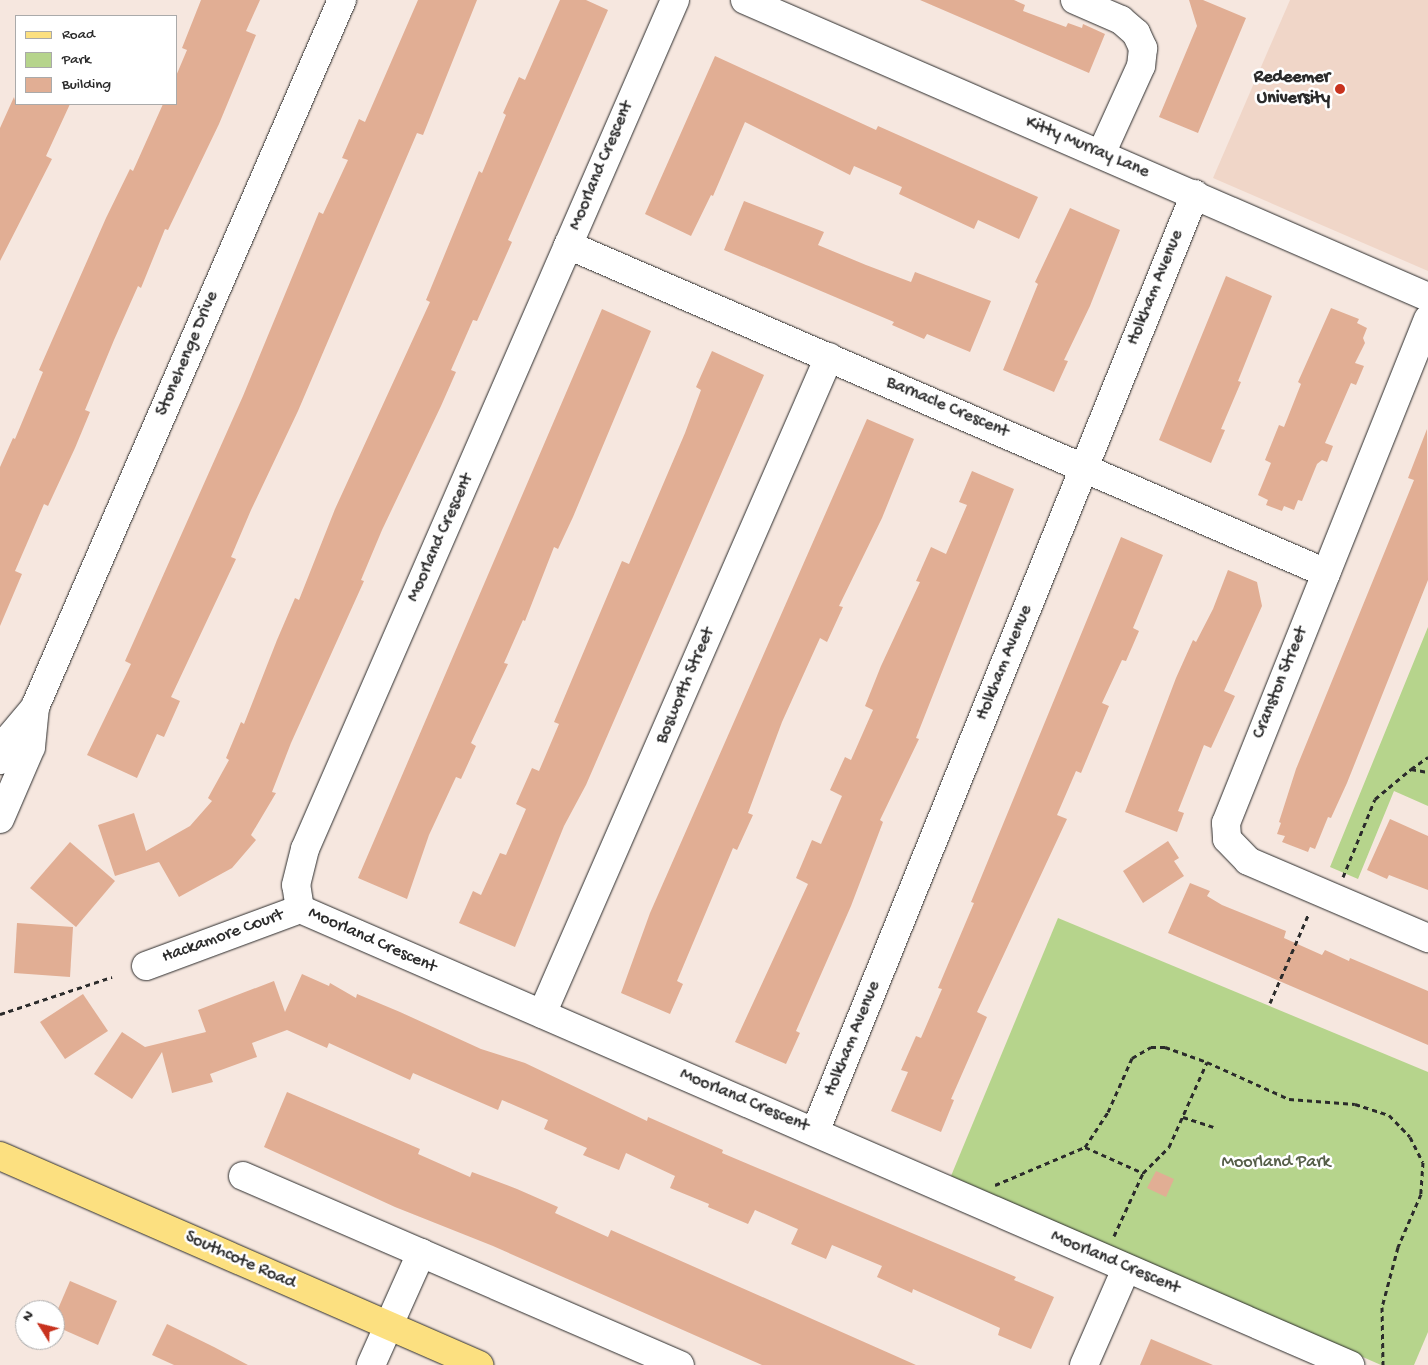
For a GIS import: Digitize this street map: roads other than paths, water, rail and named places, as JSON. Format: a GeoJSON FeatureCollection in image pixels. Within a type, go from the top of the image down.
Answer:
{"type":"FeatureCollection","features":[{"type":"Feature","properties":{"kind":"main road","name":"Southcote Road"},"geometry":{"type":"LineString","coordinates":[[0,1156],[479,1365]]}},
{"type":"Feature","properties":{"kind":"street","name":"Stonehenge Drive"},"geometry":{"type":"LineString","coordinates":[[0,760],[11,736],[35,707],[342,0]]}},
{"type":"Feature","properties":{"kind":"street","name":"Moorland Crescent"},"geometry":{"type":"LineString","coordinates":[[675,0],[305,849],[296,885],[300,909],[1350,1365]]}},
{"type":"Feature","properties":{"kind":"street","name":"Kitty Murray Lane"},"geometry":{"type":"LineString","coordinates":[[745,0],[1428,296]]}},
{"type":"Feature","properties":{"kind":"street"},"geometry":{"type":"LineString","coordinates":[[1075,0],[1121,20],[1136,33],[1142,48],[1141,66],[1101,154]]}},
{"type":"Feature","properties":{"kind":"street","name":"Holkham Avenue"},"geometry":{"type":"LineString","coordinates":[[815,1132],[1194,194]]}},
{"type":"Feature","properties":{"kind":"street","name":"Barnacle Crescent"},"geometry":{"type":"LineString","coordinates":[[568,245],[1326,573]]}},
{"type":"Feature","properties":{"kind":"street","name":"Cranston Street"},"geometry":{"type":"LineString","coordinates":[[1428,319],[1226,823],[1227,839],[1248,861],[1428,938]]}},
{"type":"Feature","properties":{"kind":"street","name":"Bosworth Street"},"geometry":{"type":"LineString","coordinates":[[542,1014],[829,357]]}},
{"type":"Feature","properties":{"kind":"street","name":"Stonehenge Drive"},"geometry":{"type":"LineString","coordinates":[[0,819],[31,746],[35,707]]}},
{"type":"Feature","properties":{"kind":"street","name":"Hackamore Court"},"geometry":{"type":"LineString","coordinates":[[146,966],[300,909]]}},
{"type":"Feature","properties":{"kind":"street"},"geometry":{"type":"LineString","coordinates":[[243,1176],[680,1365]]}},
{"type":"Feature","properties":{"kind":"street"},"geometry":{"type":"LineString","coordinates":[[371,1365],[421,1253]]}},
{"type":"Feature","properties":{"kind":"street"},"geometry":{"type":"LineString","coordinates":[[1084,1365],[1126,1269]]}},
{"type":"Feature","properties":{"kind":"place","name":"Redeemer University"},"geometry":{"type":"Point","coordinates":[1340,89]}},
{"type":"Feature","properties":{"kind":"park label","name":"Moorland Park"},"geometry":{"type":"Point","coordinates":[1276,1163]}}]}
